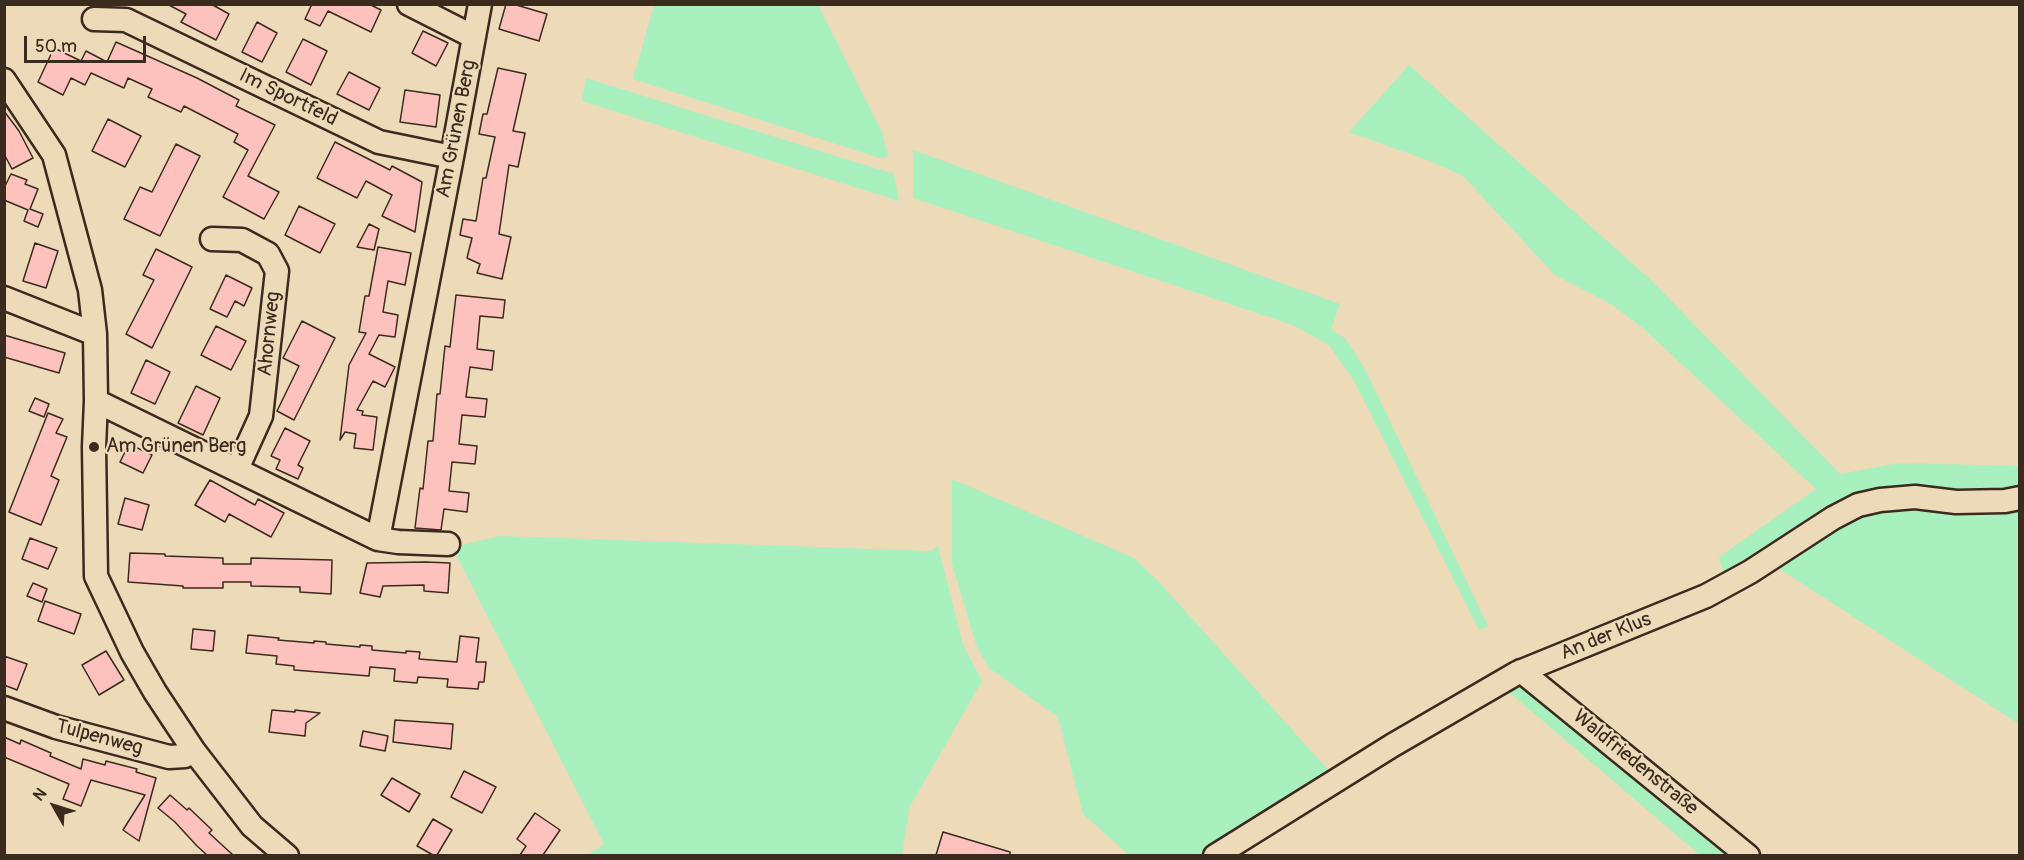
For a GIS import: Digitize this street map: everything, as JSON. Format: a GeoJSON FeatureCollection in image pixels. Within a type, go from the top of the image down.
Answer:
{"type":"FeatureCollection","features":[{"type":"Feature","properties":{"kind":"street"},"geometry":{"type":"LineString","coordinates":[[409,4],[474,37]]}},
{"type":"Feature","properties":{"kind":"street","name":"Am Grünen Berg"},"geometry":{"type":"LineString","coordinates":[[378,539],[480,4]]}},
{"type":"Feature","properties":{"kind":"street","name":"Im Sportfeld"},"geometry":{"type":"LineString","coordinates":[[94,19],[126,20],[379,142],[452,157]]}},
{"type":"Feature","properties":{"kind":"street"},"geometry":{"type":"LineString","coordinates":[[4,80],[54,155],[90,290],[95,334],[96,576],[132,652],[194,751],[252,826],[287,855]]}},
{"type":"Feature","properties":{"kind":"street","name":"Ahornweg"},"geometry":{"type":"LineString","coordinates":[[212,239],[242,240],[268,254],[277,271],[261,416],[237,469]]}},
{"type":"Feature","properties":{"kind":"street"},"geometry":{"type":"LineString","coordinates":[[4,298],[95,334]]}},
{"type":"Feature","properties":{"kind":"street"},"geometry":{"type":"LineString","coordinates":[[96,401],[378,539],[448,544]]}},
{"type":"Feature","properties":{"kind":"street","name":"An der Klus"},"geometry":{"type":"LineString","coordinates":[[1215,855],[1393,745],[1521,671],[1706,596],[1750,572],[1833,518],[1858,505],[1880,500],[1915,497],[1956,502],[2005,501],[2019,498]]}},
{"type":"Feature","properties":{"kind":"street","name":"Waldfriedenstraße"},"geometry":{"type":"LineString","coordinates":[[1521,671],[1748,855]]}},
{"type":"Feature","properties":{"kind":"street","name":"Tulpenweg"},"geometry":{"type":"LineString","coordinates":[[4,708],[56,727],[169,757],[185,756],[194,751]]}},
{"type":"Feature","properties":{"kind":"green space"},"geometry":{"type":"Polygon","coordinates":[[[654,5],[818,5],[882,132],[888,157],[880,158],[633,79],[654,5]]]}},
{"type":"Feature","properties":{"kind":"green space"},"geometry":{"type":"Polygon","coordinates":[[[1409,65],[1651,280],[1840,474],[1899,463],[2019,466],[2019,489],[2008,494],[1917,491],[1725,577],[1719,557],[1816,489],[1644,329],[1611,304],[1555,275],[1463,176],[1430,161],[1349,132],[1409,65]]]}},
{"type":"Feature","properties":{"kind":"green space"},"geometry":{"type":"Polygon","coordinates":[[[586,78],[894,174],[899,201],[582,101],[586,78]]]}},
{"type":"Feature","properties":{"kind":"green space"},"geometry":{"type":"Polygon","coordinates":[[[913,150],[1340,304],[1331,329],[1346,339],[1365,369],[1488,626],[1479,630],[1353,379],[1329,345],[1293,325],[913,198],[913,150]]]}},
{"type":"Feature","properties":{"kind":"green space"},"geometry":{"type":"Polygon","coordinates":[[[952,479],[1134,558],[1159,582],[1332,774],[1197,855],[1129,855],[1083,814],[1058,717],[989,668],[977,647],[952,564],[952,479]]]}},
{"type":"Feature","properties":{"kind":"green space"},"geometry":{"type":"Polygon","coordinates":[[[1952,507],[2003,514],[2019,507],[2019,724],[1775,566],[1861,512],[1889,508],[1952,507]]]}},
{"type":"Feature","properties":{"kind":"green space"},"geometry":{"type":"Polygon","coordinates":[[[500,536],[931,551],[938,546],[963,645],[982,681],[909,808],[902,855],[588,855],[604,844],[452,547],[500,536]]]}},
{"type":"Feature","properties":{"kind":"green space"},"geometry":{"type":"Polygon","coordinates":[[[1520,683],[1740,855],[1700,855],[1503,687],[1520,683]]]}},
{"type":"Feature","properties":{"kind":"building"},"geometry":{"type":"Polygon","coordinates":[[[167,4],[211,4],[229,14],[216,40],[181,22],[186,14],[167,4]]]}},
{"type":"Feature","properties":{"kind":"building"},"geometry":{"type":"Polygon","coordinates":[[[312,4],[369,4],[381,10],[371,32],[328,11],[320,26],[305,19],[312,4]]]}},
{"type":"Feature","properties":{"kind":"building"},"geometry":{"type":"Polygon","coordinates":[[[506,4],[547,14],[539,41],[499,29],[506,4]]]}},
{"type":"Feature","properties":{"kind":"building"},"geometry":{"type":"Polygon","coordinates":[[[257,22],[277,33],[262,62],[242,52],[257,22]]]}},
{"type":"Feature","properties":{"kind":"building"},"geometry":{"type":"Polygon","coordinates":[[[423,31],[448,43],[436,66],[412,53],[423,31]]]}},
{"type":"Feature","properties":{"kind":"building"},"geometry":{"type":"Polygon","coordinates":[[[303,39],[327,51],[311,85],[286,72],[303,39]]]}},
{"type":"Feature","properties":{"kind":"building"},"geometry":{"type":"Polygon","coordinates":[[[116,42],[197,78],[239,100],[236,106],[275,125],[248,176],[279,192],[264,219],[223,197],[248,150],[234,142],[238,134],[184,106],[181,112],[148,97],[152,89],[128,78],[124,88],[91,73],[85,85],[71,78],[63,95],[38,82],[54,48],[81,61],[86,51],[107,62],[116,42]]]}},
{"type":"Feature","properties":{"kind":"building"},"geometry":{"type":"Polygon","coordinates":[[[498,68],[526,74],[513,131],[525,133],[518,167],[509,165],[499,234],[511,237],[502,279],[477,273],[480,264],[467,258],[472,238],[460,235],[463,219],[476,221],[483,178],[486,178],[495,137],[479,134],[483,114],[487,114],[498,68]]]}},
{"type":"Feature","properties":{"kind":"building"},"geometry":{"type":"Polygon","coordinates":[[[349,72],[380,88],[369,110],[337,94],[349,72]]]}},
{"type":"Feature","properties":{"kind":"building"},"geometry":{"type":"Polygon","coordinates":[[[405,90],[440,95],[436,127],[400,122],[405,90]]]}},
{"type":"Feature","properties":{"kind":"building"},"geometry":{"type":"Polygon","coordinates":[[[4,111],[19,131],[33,158],[12,169],[4,154],[4,111]]]}},
{"type":"Feature","properties":{"kind":"building"},"geometry":{"type":"Polygon","coordinates":[[[108,119],[141,136],[125,167],[92,151],[108,119]]]}},
{"type":"Feature","properties":{"kind":"building"},"geometry":{"type":"Polygon","coordinates":[[[335,142],[390,170],[392,166],[422,182],[415,232],[382,216],[392,195],[366,181],[357,198],[317,178],[335,142]]]}},
{"type":"Feature","properties":{"kind":"building"},"geometry":{"type":"Polygon","coordinates":[[[176,144],[200,156],[160,236],[124,219],[140,187],[152,192],[176,144]]]}},
{"type":"Feature","properties":{"kind":"building"},"geometry":{"type":"Polygon","coordinates":[[[11,174],[27,180],[25,184],[38,189],[30,209],[43,214],[38,227],[24,221],[28,210],[4,200],[4,188],[11,174]]]}},
{"type":"Feature","properties":{"kind":"building"},"geometry":{"type":"Polygon","coordinates":[[[299,206],[335,224],[320,253],[285,235],[299,206]]]}},
{"type":"Feature","properties":{"kind":"building"},"geometry":{"type":"Polygon","coordinates":[[[369,224],[379,229],[374,250],[357,247],[369,224]]]}},
{"type":"Feature","properties":{"kind":"building"},"geometry":{"type":"Polygon","coordinates":[[[35,243],[58,251],[46,288],[23,281],[35,243]]]}},
{"type":"Feature","properties":{"kind":"building"},"geometry":{"type":"Polygon","coordinates":[[[378,247],[411,253],[405,285],[388,281],[383,312],[398,315],[395,337],[379,335],[369,354],[395,367],[385,387],[373,381],[357,410],[363,411],[362,415],[377,417],[373,450],[354,448],[356,434],[345,432],[340,440],[349,365],[366,333],[359,332],[365,296],[369,296],[378,247]]]}},
{"type":"Feature","properties":{"kind":"building"},"geometry":{"type":"Polygon","coordinates":[[[156,249],[192,267],[152,348],[126,334],[154,280],[143,275],[156,249]]]}},
{"type":"Feature","properties":{"kind":"building"},"geometry":{"type":"Polygon","coordinates":[[[226,275],[252,288],[244,306],[235,301],[227,317],[210,309],[226,275]]]}},
{"type":"Feature","properties":{"kind":"building"},"geometry":{"type":"Polygon","coordinates":[[[456,295],[505,300],[503,318],[480,316],[477,349],[494,351],[492,370],[470,367],[466,397],[487,399],[485,417],[462,415],[459,444],[477,446],[475,464],[452,462],[449,491],[469,493],[467,512],[444,509],[441,530],[415,528],[420,488],[423,489],[428,441],[433,441],[437,394],[440,394],[445,346],[450,347],[456,295]]]}},
{"type":"Feature","properties":{"kind":"building"},"geometry":{"type":"Polygon","coordinates":[[[302,321],[335,338],[294,420],[277,411],[299,366],[283,358],[302,321]]]}},
{"type":"Feature","properties":{"kind":"building"},"geometry":{"type":"Polygon","coordinates":[[[216,326],[246,341],[231,370],[201,355],[216,326]]]}},
{"type":"Feature","properties":{"kind":"building"},"geometry":{"type":"Polygon","coordinates":[[[4,335],[65,353],[59,373],[4,357],[4,335]]]}},
{"type":"Feature","properties":{"kind":"building"},"geometry":{"type":"Polygon","coordinates":[[[146,360],[170,372],[155,404],[131,393],[146,360]]]}},
{"type":"Feature","properties":{"kind":"building"},"geometry":{"type":"Polygon","coordinates":[[[196,386],[220,398],[203,435],[178,423],[196,386]]]}},
{"type":"Feature","properties":{"kind":"building"},"geometry":{"type":"Polygon","coordinates":[[[35,398],[49,404],[44,417],[29,411],[35,398]]]}},
{"type":"Feature","properties":{"kind":"building"},"geometry":{"type":"Polygon","coordinates":[[[48,413],[63,419],[56,433],[67,437],[51,476],[59,480],[41,525],[9,512],[48,413]]]}},
{"type":"Feature","properties":{"kind":"building"},"geometry":{"type":"Polygon","coordinates":[[[285,428],[310,441],[298,465],[303,468],[298,479],[276,469],[280,460],[271,456],[285,428]]]}},
{"type":"Feature","properties":{"kind":"building"},"geometry":{"type":"Polygon","coordinates":[[[129,444],[152,455],[143,473],[120,462],[129,444]]]}},
{"type":"Feature","properties":{"kind":"building"},"geometry":{"type":"Polygon","coordinates":[[[210,480],[255,505],[258,499],[284,513],[271,537],[229,514],[225,522],[195,505],[210,480]]]}},
{"type":"Feature","properties":{"kind":"building"},"geometry":{"type":"Polygon","coordinates":[[[125,498],[149,505],[142,530],[118,524],[125,498]]]}},
{"type":"Feature","properties":{"kind":"building"},"geometry":{"type":"Polygon","coordinates":[[[30,538],[57,548],[48,569],[22,559],[30,538]]]}},
{"type":"Feature","properties":{"kind":"building"},"geometry":{"type":"Polygon","coordinates":[[[130,553],[223,558],[223,564],[251,564],[251,558],[332,560],[331,594],[300,592],[300,587],[251,586],[251,582],[223,582],[223,588],[183,588],[183,586],[128,582],[130,553]]]}},
{"type":"Feature","properties":{"kind":"building"},"geometry":{"type":"Polygon","coordinates":[[[367,563],[450,563],[448,593],[424,591],[424,585],[383,586],[380,597],[360,593],[367,563]]]}},
{"type":"Feature","properties":{"kind":"building"},"geometry":{"type":"Polygon","coordinates":[[[33,583],[47,589],[42,602],[27,596],[33,583]]]}},
{"type":"Feature","properties":{"kind":"building"},"geometry":{"type":"Polygon","coordinates":[[[45,601],[81,614],[74,634],[38,621],[45,601]]]}},
{"type":"Feature","properties":{"kind":"building"},"geometry":{"type":"Polygon","coordinates":[[[193,629],[215,631],[213,651],[191,649],[193,629]]]}},
{"type":"Feature","properties":{"kind":"building"},"geometry":{"type":"Polygon","coordinates":[[[248,635],[279,638],[278,640],[372,646],[372,650],[420,652],[419,659],[457,662],[460,636],[479,638],[476,662],[486,662],[484,682],[479,682],[478,689],[447,687],[448,679],[418,677],[417,683],[394,681],[395,669],[370,667],[369,676],[294,670],[294,666],[276,664],[277,656],[246,653],[248,635]]]}},
{"type":"Feature","properties":{"kind":"building"},"geometry":{"type":"Polygon","coordinates":[[[106,651],[124,680],[99,695],[82,665],[106,651]]]}},
{"type":"Feature","properties":{"kind":"building"},"geometry":{"type":"Polygon","coordinates":[[[4,656],[27,664],[17,690],[4,685],[4,656]]]}},
{"type":"Feature","properties":{"kind":"building"},"geometry":{"type":"Polygon","coordinates":[[[272,710],[320,713],[306,723],[305,736],[269,732],[272,710]]]}},
{"type":"Feature","properties":{"kind":"building"},"geometry":{"type":"Polygon","coordinates":[[[395,720],[453,724],[451,749],[393,742],[395,720]]]}},
{"type":"Feature","properties":{"kind":"building"},"geometry":{"type":"Polygon","coordinates":[[[363,731],[388,736],[385,751],[360,746],[363,731]]]}},
{"type":"Feature","properties":{"kind":"building"},"geometry":{"type":"Polygon","coordinates":[[[4,737],[20,744],[21,740],[81,769],[83,759],[105,765],[106,761],[137,769],[136,772],[156,778],[139,841],[123,830],[145,795],[91,780],[81,806],[63,799],[69,784],[4,757],[4,737]]]}},
{"type":"Feature","properties":{"kind":"building"},"geometry":{"type":"Polygon","coordinates":[[[464,771],[496,787],[482,813],[451,797],[464,771]]]}},
{"type":"Feature","properties":{"kind":"building"},"geometry":{"type":"Polygon","coordinates":[[[392,778],[420,794],[409,812],[381,795],[392,778]]]}},
{"type":"Feature","properties":{"kind":"building"},"geometry":{"type":"Polygon","coordinates":[[[170,795],[187,810],[189,808],[212,830],[209,833],[233,855],[207,855],[197,846],[175,822],[158,808],[170,795]]]}},
{"type":"Feature","properties":{"kind":"building"},"geometry":{"type":"Polygon","coordinates":[[[535,813],[560,830],[543,855],[520,855],[526,846],[517,839],[535,813]]]}},
{"type":"Feature","properties":{"kind":"building"},"geometry":{"type":"Polygon","coordinates":[[[433,819],[452,830],[437,855],[417,846],[433,819]]]}},
{"type":"Feature","properties":{"kind":"building"},"geometry":{"type":"Polygon","coordinates":[[[943,832],[1010,852],[1010,855],[936,855],[943,832]]]}},
{"type":"Feature","properties":{"kind":"place","name":"Am Grünen Berg"},"geometry":{"type":"Point","coordinates":[94,447]}}]}
